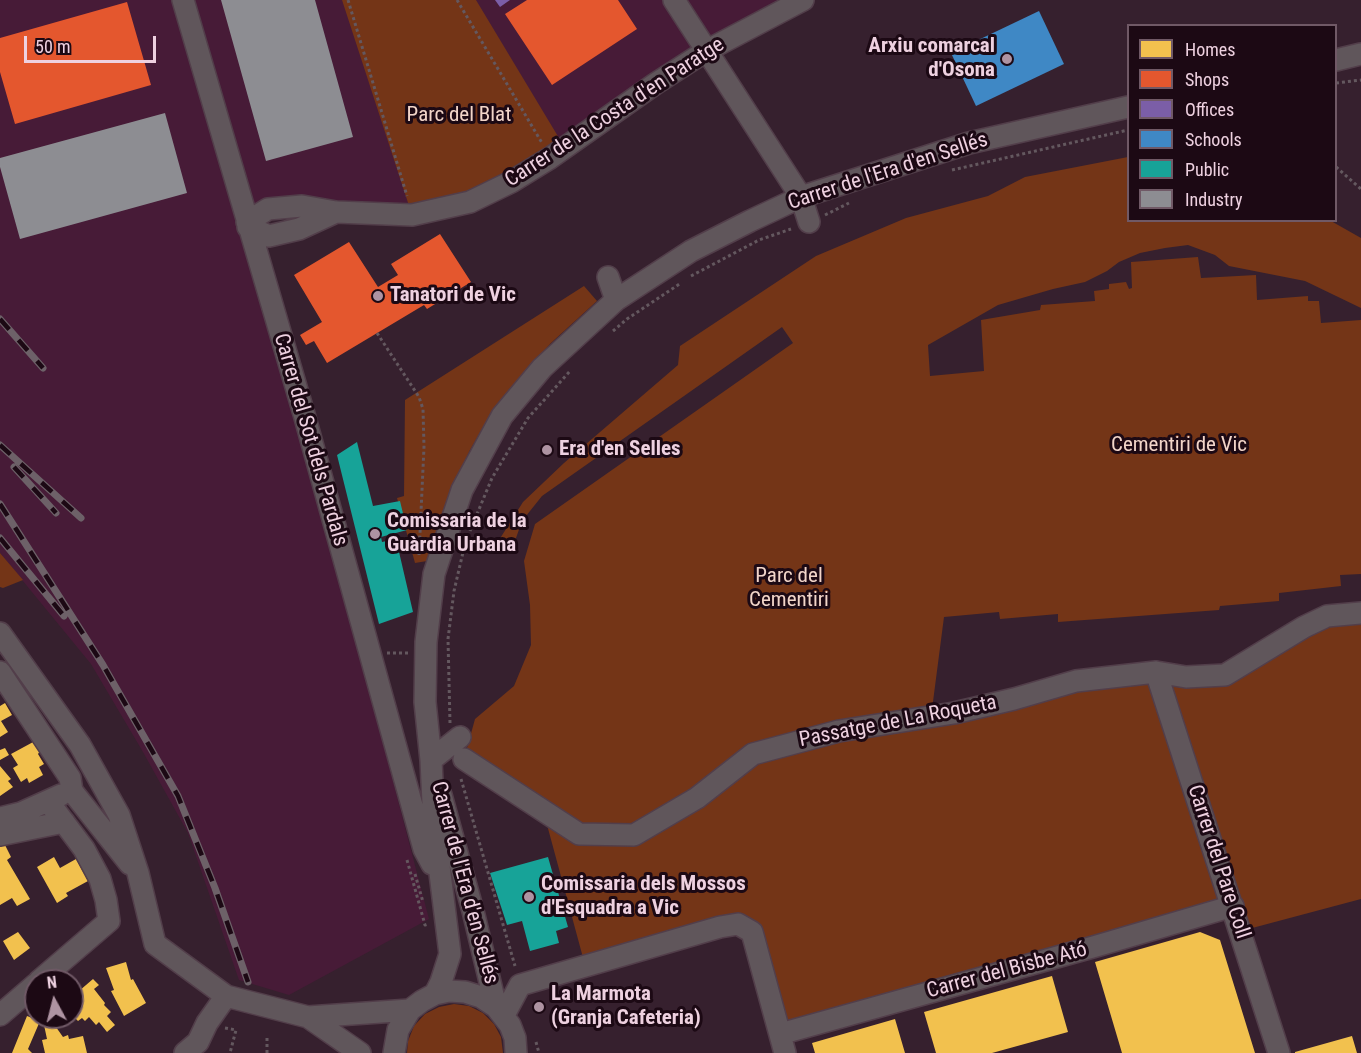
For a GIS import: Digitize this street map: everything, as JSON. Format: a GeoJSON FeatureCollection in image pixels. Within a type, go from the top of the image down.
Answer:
{"type":"FeatureCollection","features":[{"type":"Feature","properties":{"kind":"street","name":"Carrer del Sot dels Pardals"},"geometry":{"type":"LineString","coordinates":[[183,0],[248,225],[310,410],[424,849],[440,877]]}},
{"type":"Feature","properties":{"kind":"street"},"geometry":{"type":"LineString","coordinates":[[674,0],[801,197],[809,222]]}},
{"type":"Feature","properties":{"kind":"street","name":"Carrer de la Costa d'en Paratge"},"geometry":{"type":"LineString","coordinates":[[248,225],[268,209],[302,206],[336,212],[412,215],[470,202],[511,182],[550,158],[706,51],[803,0]]}},
{"type":"Feature","properties":{"kind":"street"},"geometry":{"type":"LineString","coordinates":[[1337,60],[1361,54]]}},
{"type":"Feature","properties":{"kind":"street","name":"Carrer de l'Era d'en Sellés"},"geometry":{"type":"LineString","coordinates":[[435,994],[450,954],[434,825],[425,702],[426,642],[434,574],[462,490],[502,416],[542,368],[616,300],[691,251],[801,197],[969,143],[1127,107]]}},
{"type":"Feature","properties":{"kind":"street"},"geometry":{"type":"LineString","coordinates":[[608,277],[616,300]]}},
{"type":"Feature","properties":{"kind":"street","name":"Passatge de La Roqueta"},"geometry":{"type":"LineString","coordinates":[[459,747],[579,834],[634,835],[697,798],[753,754],[839,731],[954,713],[1076,681],[1156,672],[1186,677],[1225,675],[1304,627],[1328,616],[1361,613]]}},
{"type":"Feature","properties":{"kind":"street"},"geometry":{"type":"LineString","coordinates":[[0,633],[80,745],[119,815],[138,873],[155,944],[226,996],[308,1017],[410,1010]]}},
{"type":"Feature","properties":{"kind":"street"},"geometry":{"type":"LineString","coordinates":[[0,672],[70,778],[72,791],[138,873]]}},
{"type":"Feature","properties":{"kind":"street","name":"Carrer del Pare Coll"},"geometry":{"type":"LineString","coordinates":[[1156,672],[1280,1053]]}},
{"type":"Feature","properties":{"kind":"street"},"geometry":{"type":"LineString","coordinates":[[431,760],[459,747]]}},
{"type":"Feature","properties":{"kind":"street","name":"Carrer de l'Era d'en Sellés"},"geometry":{"type":"LineString","coordinates":[[431,760],[500,1011],[515,1038],[516,1053]]}},
{"type":"Feature","properties":{"kind":"street"},"geometry":{"type":"LineString","coordinates":[[0,818],[21,813],[72,791]]}},
{"type":"Feature","properties":{"kind":"street"},"geometry":{"type":"LineString","coordinates":[[48,801],[84,849],[100,879],[109,921],[53,969]]}},
{"type":"Feature","properties":{"kind":"street"},"geometry":{"type":"LineString","coordinates":[[0,835],[64,822]]}},
{"type":"Feature","properties":{"kind":"street","name":"Carrer del Bisbe Ató"},"geometry":{"type":"LineString","coordinates":[[783,1043],[1233,906]]}},
{"type":"Feature","properties":{"kind":"street"},"geometry":{"type":"LineString","coordinates":[[394,1053],[398,1029],[410,1010],[435,994],[465,992],[481,997],[500,1011],[520,985],[720,927],[738,924],[752,932],[783,1043]]}},
{"type":"Feature","properties":{"kind":"street"},"geometry":{"type":"LineString","coordinates":[[0,1015],[24,994]]}},
{"type":"Feature","properties":{"kind":"street"},"geometry":{"type":"LineString","coordinates":[[185,1053],[198,1042],[207,1023],[226,996]]}},
{"type":"Feature","properties":{"kind":"street"},"geometry":{"type":"LineString","coordinates":[[308,1017],[360,1053]]}},
{"type":"Feature","properties":{"kind":"path"},"geometry":{"type":"LineString","coordinates":[[348,0],[412,215]]}},
{"type":"Feature","properties":{"kind":"path"},"geometry":{"type":"LineString","coordinates":[[457,0],[550,158]]}},
{"type":"Feature","properties":{"kind":"path"},"geometry":{"type":"LineString","coordinates":[[1337,83],[1361,80]]}},
{"type":"Feature","properties":{"kind":"path"},"geometry":{"type":"LineString","coordinates":[[946,172],[1127,130]]}},
{"type":"Feature","properties":{"kind":"path"},"geometry":{"type":"LineString","coordinates":[[1337,169],[1361,189]]}},
{"type":"Feature","properties":{"kind":"path"},"geometry":{"type":"LineString","coordinates":[[609,335],[627,319],[691,276],[759,240],[809,222],[852,201]]}},
{"type":"Feature","properties":{"kind":"path"},"geometry":{"type":"LineString","coordinates":[[378,333],[419,397],[423,409],[423,494],[418,560]]}},
{"type":"Feature","properties":{"kind":"path"},"geometry":{"type":"LineString","coordinates":[[520,985],[448,709],[448,639],[454,591],[466,540],[492,478],[528,418],[573,367]]}},
{"type":"Feature","properties":{"kind":"path"},"geometry":{"type":"LineString","coordinates":[[379,653],[412,653]]}},
{"type":"Feature","properties":{"kind":"path"},"geometry":{"type":"LineString","coordinates":[[230,1053],[236,1030]]}},
{"type":"Feature","properties":{"kind":"path"},"geometry":{"type":"LineString","coordinates":[[267,1038],[267,1053]]}},
{"type":"Feature","properties":{"kind":"shaded area"},"geometry":{"type":"Polygon","coordinates":[[[0,0],[802,0],[476,196],[371,211],[247,222],[429,919],[289,995],[239,980],[188,833],[143,752],[91,664],[0,553],[0,0]]]}},
{"type":"Feature","properties":{"kind":"green space","name":"Parc del Blat"},"geometry":{"type":"Polygon","coordinates":[[[342,0],[476,0],[565,148],[550,158],[412,215],[342,0]]]}},
{"type":"Feature","properties":{"kind":"green space"},"geometry":{"type":"Polygon","coordinates":[[[1127,157],[1127,222],[1333,222],[1361,238],[1361,308],[1305,281],[1229,266],[1215,255],[1188,245],[1140,253],[1119,262],[1085,282],[998,305],[928,345],[930,376],[984,371],[981,320],[1040,310],[1041,305],[1095,301],[1094,291],[1109,289],[1109,284],[1126,282],[1129,289],[1132,288],[1131,262],[1198,257],[1201,278],[1256,275],[1257,300],[1308,296],[1308,301],[1319,301],[1321,323],[1361,320],[1361,574],[1340,575],[1341,586],[1279,593],[1279,601],[1220,606],[1219,610],[1058,622],[1058,614],[1000,619],[999,612],[944,617],[931,717],[1076,681],[1225,675],[1304,627],[1361,613],[1361,899],[1241,931],[1233,906],[780,1034],[738,924],[585,965],[543,810],[464,759],[475,719],[514,686],[531,645],[530,605],[524,561],[535,524],[793,343],[782,327],[542,496],[522,521],[516,538],[497,553],[494,548],[523,502],[564,463],[678,365],[680,346],[816,256],[906,218],[988,196],[1025,177],[1127,157]]]}},
{"type":"Feature","properties":{"kind":"green space"},"geometry":{"type":"Polygon","coordinates":[[[584,286],[597,301],[551,343],[515,383],[488,419],[450,492],[427,561],[415,563],[397,498],[404,496],[405,400],[584,286]]]}},
{"type":"Feature","properties":{"kind":"green space"},"geometry":{"type":"Polygon","coordinates":[[[0,553],[23,580],[3,588],[0,587],[0,553]]]}},
{"type":"Feature","properties":{"kind":"green space"},"geometry":{"type":"Polygon","coordinates":[[[454,1004],[469,1006],[483,1013],[494,1024],[501,1037],[503,1053],[407,1053],[408,1041],[414,1026],[425,1014],[439,1007],[454,1004]]]}},
{"type":"Feature","properties":{"kind":"building: Homes"},"geometry":{"type":"Polygon","coordinates":[[[5,703],[12,715],[1,721],[8,732],[0,737],[0,706],[5,703]]]}},
{"type":"Feature","properties":{"kind":"building: Homes"},"geometry":{"type":"Polygon","coordinates":[[[35,741],[40,751],[38,754],[44,764],[39,767],[43,775],[29,783],[27,778],[21,782],[13,768],[18,765],[11,754],[35,741]]]}},
{"type":"Feature","properties":{"kind":"building: Homes"},"geometry":{"type":"Polygon","coordinates":[[[5,748],[9,755],[0,760],[0,750],[5,748]]]}},
{"type":"Feature","properties":{"kind":"building: Homes"},"geometry":{"type":"Polygon","coordinates":[[[0,766],[11,779],[8,781],[13,787],[0,796],[0,766]]]}},
{"type":"Feature","properties":{"kind":"building: Homes"},"geometry":{"type":"Polygon","coordinates":[[[3,841],[11,857],[7,860],[30,899],[17,906],[12,898],[0,905],[0,842],[3,841]]]}},
{"type":"Feature","properties":{"kind":"building: Homes"},"geometry":{"type":"Polygon","coordinates":[[[54,857],[60,868],[76,859],[88,881],[66,893],[68,896],[57,903],[37,867],[54,857]]]}},
{"type":"Feature","properties":{"kind":"building: Homes"},"geometry":{"type":"Polygon","coordinates":[[[18,932],[30,948],[14,960],[3,941],[18,932]]]}},
{"type":"Feature","properties":{"kind":"building: Homes"},"geometry":{"type":"Polygon","coordinates":[[[1200,932],[1220,940],[1255,1053],[1122,1053],[1095,962],[1200,932]]]}},
{"type":"Feature","properties":{"kind":"building: Homes"},"geometry":{"type":"Polygon","coordinates":[[[126,962],[131,980],[133,979],[146,1003],[124,1016],[111,991],[114,990],[106,968],[126,962]]]}},
{"type":"Feature","properties":{"kind":"building: Homes"},"geometry":{"type":"Polygon","coordinates":[[[1052,976],[1068,1032],[992,1053],[936,1053],[924,1012],[1052,976]]]}},
{"type":"Feature","properties":{"kind":"building: Homes"},"geometry":{"type":"Polygon","coordinates":[[[93,979],[99,985],[94,989],[111,1012],[107,1016],[115,1025],[107,1032],[99,1022],[96,1025],[89,1017],[84,1020],[84,987],[93,979]]]}},
{"type":"Feature","properties":{"kind":"building: Homes"},"geometry":{"type":"Polygon","coordinates":[[[895,1019],[905,1053],[815,1053],[812,1043],[895,1019]]]}},
{"type":"Feature","properties":{"kind":"building: Homes"},"geometry":{"type":"Polygon","coordinates":[[[24,1023],[24,1029],[37,1029],[28,1049],[32,1053],[12,1053],[24,1023]]]}},
{"type":"Feature","properties":{"kind":"building: Homes"},"geometry":{"type":"Polygon","coordinates":[[[45,1029],[57,1029],[63,1037],[68,1035],[69,1039],[83,1036],[87,1053],[45,1053],[42,1040],[47,1039],[45,1029]]]}},
{"type":"Feature","properties":{"kind":"building: Homes"},"geometry":{"type":"Polygon","coordinates":[[[1352,1036],[1357,1053],[1295,1053],[1295,1052],[1352,1036]]]}},
{"type":"Feature","properties":{"kind":"building: Shops"},"geometry":{"type":"Polygon","coordinates":[[[527,0],[618,0],[637,29],[552,85],[505,14],[527,0]]]}},
{"type":"Feature","properties":{"kind":"building: Shops"},"geometry":{"type":"Polygon","coordinates":[[[127,2],[151,85],[15,124],[0,72],[0,38],[127,2]]]}},
{"type":"Feature","properties":{"kind":"building: Shops","name":"Tanatori de Vic"},"geometry":{"type":"Polygon","coordinates":[[[440,234],[471,282],[427,309],[424,305],[327,363],[314,341],[306,345],[300,335],[322,322],[294,275],[349,242],[378,287],[398,275],[391,264],[440,234]]]}},
{"type":"Feature","properties":{"kind":"building: Offices"},"geometry":{"type":"Polygon","coordinates":[[[495,0],[510,0],[500,7],[495,0]]]}},
{"type":"Feature","properties":{"kind":"building: Schools","name":"Arxiu comarcal d'Osona"},"geometry":{"type":"Polygon","coordinates":[[[1039,11],[1064,64],[976,106],[951,53],[1039,11]]]}},
{"type":"Feature","properties":{"kind":"building: Public","name":"Comissaria de la Guàrdia Urbana"},"geometry":{"type":"Polygon","coordinates":[[[357,442],[373,506],[400,501],[407,530],[381,537],[382,542],[396,539],[413,612],[379,624],[337,455],[357,442]]]}},
{"type":"Feature","properties":{"kind":"building: Public","name":"Comissaria dels Mossos d'Esquadra a Vic"},"geometry":{"type":"Polygon","coordinates":[[[548,857],[568,927],[556,931],[559,943],[530,951],[522,921],[507,925],[490,873],[548,857]]]}},
{"type":"Feature","properties":{"kind":"building: Industry"},"geometry":{"type":"Polygon","coordinates":[[[221,0],[315,0],[353,137],[266,161],[221,0]]]}},
{"type":"Feature","properties":{"kind":"building: Industry"},"geometry":{"type":"Polygon","coordinates":[[[165,113],[187,193],[20,239],[0,167],[0,158],[165,113]]]}},
{"type":"Feature","properties":{"kind":"railway"},"geometry":{"type":"LineString","coordinates":[[0,319],[43,368]]}},
{"type":"Feature","properties":{"kind":"railway"},"geometry":{"type":"LineString","coordinates":[[0,445],[81,518]]}},
{"type":"Feature","properties":{"kind":"railway"},"geometry":{"type":"LineString","coordinates":[[14,467],[56,513]]}},
{"type":"Feature","properties":{"kind":"railway"},"geometry":{"type":"LineString","coordinates":[[0,504],[103,665],[178,796],[215,888],[248,982]]}},
{"type":"Feature","properties":{"kind":"railway"},"geometry":{"type":"LineString","coordinates":[[0,538],[64,616]]}},
{"type":"Feature","properties":{"kind":"place","name":"Arxiu comarcal d'Osona"},"geometry":{"type":"Point","coordinates":[1007,59]}},
{"type":"Feature","properties":{"kind":"place","name":"Tanatori de Vic"},"geometry":{"type":"Point","coordinates":[378,296]}},
{"type":"Feature","properties":{"kind":"place","name":"Era d'en Selles"},"geometry":{"type":"Point","coordinates":[547,450]}},
{"type":"Feature","properties":{"kind":"place","name":"Comissaria de la Guàrdia Urbana"},"geometry":{"type":"Point","coordinates":[375,534]}},
{"type":"Feature","properties":{"kind":"place","name":"Comissaria dels Mossos d'Esquadra a Vic"},"geometry":{"type":"Point","coordinates":[529,897]}},
{"type":"Feature","properties":{"kind":"place","name":"La Marmota (Granja Cafeteria)"},"geometry":{"type":"Point","coordinates":[539,1007]}},
{"type":"Feature","properties":{"kind":"park label","name":"Cementiri de Vic"},"geometry":{"type":"Point","coordinates":[1179,446]}},
{"type":"Feature","properties":{"kind":"park label","name":"Parc del Cementiri"},"geometry":{"type":"Point","coordinates":[789,589]}}]}
